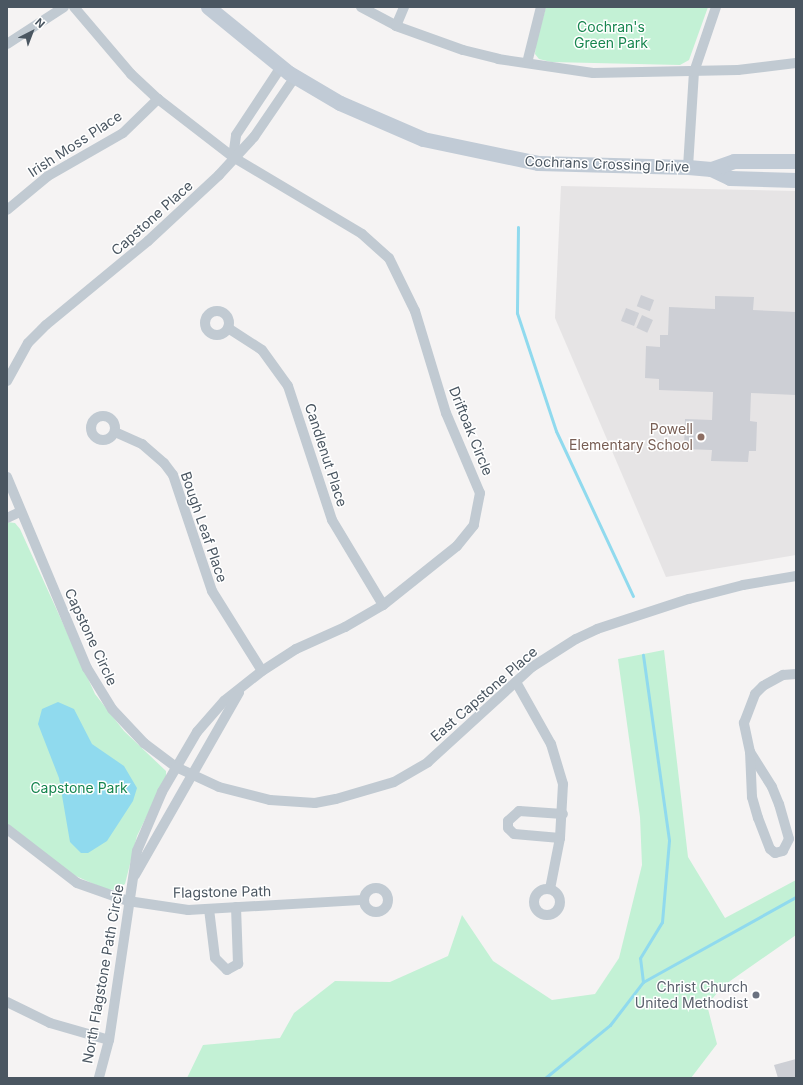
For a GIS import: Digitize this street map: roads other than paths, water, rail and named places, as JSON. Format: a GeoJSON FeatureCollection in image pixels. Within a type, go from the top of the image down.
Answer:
{"type":"FeatureCollection","features":[{"type":"Feature","properties":{"kind":"street"},"geometry":{"type":"LineString","coordinates":[[7,44],[64,7]]}},
{"type":"Feature","properties":{"kind":"street","name":"Driftoak Circle"},"geometry":{"type":"LineString","coordinates":[[74,7],[132,74],[158,99],[233,156],[339,218],[362,234],[389,258],[408,294],[446,413],[475,476],[480,493],[478,514],[467,536],[383,605],[345,627],[296,649],[262,671],[213,712],[176,767]]}},
{"type":"Feature","properties":{"kind":"street","name":"Cochrans Crossing Drive"},"geometry":{"type":"LineString","coordinates":[[208,7],[295,77],[388,127],[454,148],[538,163],[711,168],[734,160],[796,161]]}},
{"type":"Feature","properties":{"kind":"street"},"geometry":{"type":"LineString","coordinates":[[361,7],[396,26],[463,50],[527,63],[593,73],[694,72],[796,63]]}},
{"type":"Feature","properties":{"kind":"street"},"geometry":{"type":"LineString","coordinates":[[396,26],[404,7]]}},
{"type":"Feature","properties":{"kind":"street"},"geometry":{"type":"LineString","coordinates":[[527,63],[541,7]]}},
{"type":"Feature","properties":{"kind":"street"},"geometry":{"type":"LineString","coordinates":[[688,167],[694,72],[716,7]]}},
{"type":"Feature","properties":{"kind":"street"},"geometry":{"type":"LineString","coordinates":[[233,156],[236,134],[281,67]]}},
{"type":"Feature","properties":{"kind":"street","name":"Capstone Place"},"geometry":{"type":"LineString","coordinates":[[7,381],[28,343],[198,196],[233,156],[254,137],[295,77]]}},
{"type":"Feature","properties":{"kind":"street","name":"Irish Moss Place"},"geometry":{"type":"LineString","coordinates":[[7,210],[48,176],[123,132],[158,99]]}},
{"type":"Feature","properties":{"kind":"street","name":"Cochrans Crossing Drive"},"geometry":{"type":"LineString","coordinates":[[711,168],[730,178],[796,180]]}},
{"type":"Feature","properties":{"kind":"street","name":"Candlenut Place"},"geometry":{"type":"LineString","coordinates":[[228,328],[262,350],[286,381],[332,520],[383,605]]}},
{"type":"Feature","properties":{"kind":"street","name":"Bough Leaf Place"},"geometry":{"type":"LineString","coordinates":[[115,432],[142,444],[164,463],[172,475],[212,591],[262,671]]}},
{"type":"Feature","properties":{"kind":"street","name":"Capstone Circle"},"geometry":{"type":"LineString","coordinates":[[7,477],[20,512],[96,684],[133,734],[176,767],[194,776]]}},
{"type":"Feature","properties":{"kind":"street"},"geometry":{"type":"LineString","coordinates":[[7,518],[20,512]]}},
{"type":"Feature","properties":{"kind":"street","name":"East Capstone Place"},"geometry":{"type":"LineString","coordinates":[[194,776],[219,788],[270,800],[315,802],[358,794],[394,782],[428,762],[516,682],[556,651],[597,629],[690,599],[742,585],[796,576]]}},
{"type":"Feature","properties":{"kind":"street"},"geometry":{"type":"LineString","coordinates":[[750,752],[772,787],[779,804],[789,839],[783,851],[775,853],[765,839],[752,797],[750,752],[744,723],[755,694],[772,680],[796,674]]}},
{"type":"Feature","properties":{"kind":"street"},"geometry":{"type":"LineString","coordinates":[[516,682],[538,716],[551,744],[563,784],[563,814],[550,889]]}},
{"type":"Feature","properties":{"kind":"street","name":"Driftoak Circle"},"geometry":{"type":"LineString","coordinates":[[194,776],[212,737],[243,687]]}},
{"type":"Feature","properties":{"kind":"street","name":"North Flagstone Path Circle"},"geometry":{"type":"LineString","coordinates":[[99,1078],[109,1040],[128,901],[140,840],[176,767]]}},
{"type":"Feature","properties":{"kind":"street","name":"North Flagstone Path Circle"},"geometry":{"type":"LineString","coordinates":[[134,875],[194,776]]}},
{"type":"Feature","properties":{"kind":"street"},"geometry":{"type":"LineString","coordinates":[[560,838],[514,834],[508,828],[508,821],[519,811],[563,814]]}},
{"type":"Feature","properties":{"kind":"street","name":"Flagstone Path"},"geometry":{"type":"LineString","coordinates":[[7,828],[77,883],[128,901],[177,909],[209,909],[364,900]]}},
{"type":"Feature","properties":{"kind":"street"},"geometry":{"type":"LineString","coordinates":[[209,909],[215,958],[227,970],[238,964],[236,907]]}},
{"type":"Feature","properties":{"kind":"street"},"geometry":{"type":"LineString","coordinates":[[7,1002],[50,1023],[109,1040]]}},
{"type":"Feature","properties":{"kind":"water"},"geometry":{"type":"Polygon","coordinates":[[[58,702],[74,709],[92,744],[124,766],[137,788],[133,801],[107,841],[88,853],[81,853],[70,842],[59,778],[38,724],[42,709],[58,702]]]}},
{"type":"Feature","properties":{"kind":"waterway"},"geometry":{"type":"LineString","coordinates":[[518,227],[517,313],[556,431],[633,596]]}},
{"type":"Feature","properties":{"kind":"waterway"},"geometry":{"type":"LineString","coordinates":[[545,1078],[610,1025],[643,982],[640,958],[662,922],[669,840],[643,655]]}},
{"type":"Feature","properties":{"kind":"waterway"},"geometry":{"type":"LineString","coordinates":[[643,982],[796,897]]}},
{"type":"Feature","properties":{"kind":"place","name":"Powell Elementary School"},"geometry":{"type":"Point","coordinates":[701,437]}},
{"type":"Feature","properties":{"kind":"place","name":"Christ Church United Methodist"},"geometry":{"type":"Point","coordinates":[756,995]}},
{"type":"Feature","properties":{"kind":"park label","name":"Cochran's Green Park"},"geometry":{"type":"Point","coordinates":[611,36]}},
{"type":"Feature","properties":{"kind":"park label","name":"Capstone Park"},"geometry":{"type":"Point","coordinates":[79,788]}}]}
